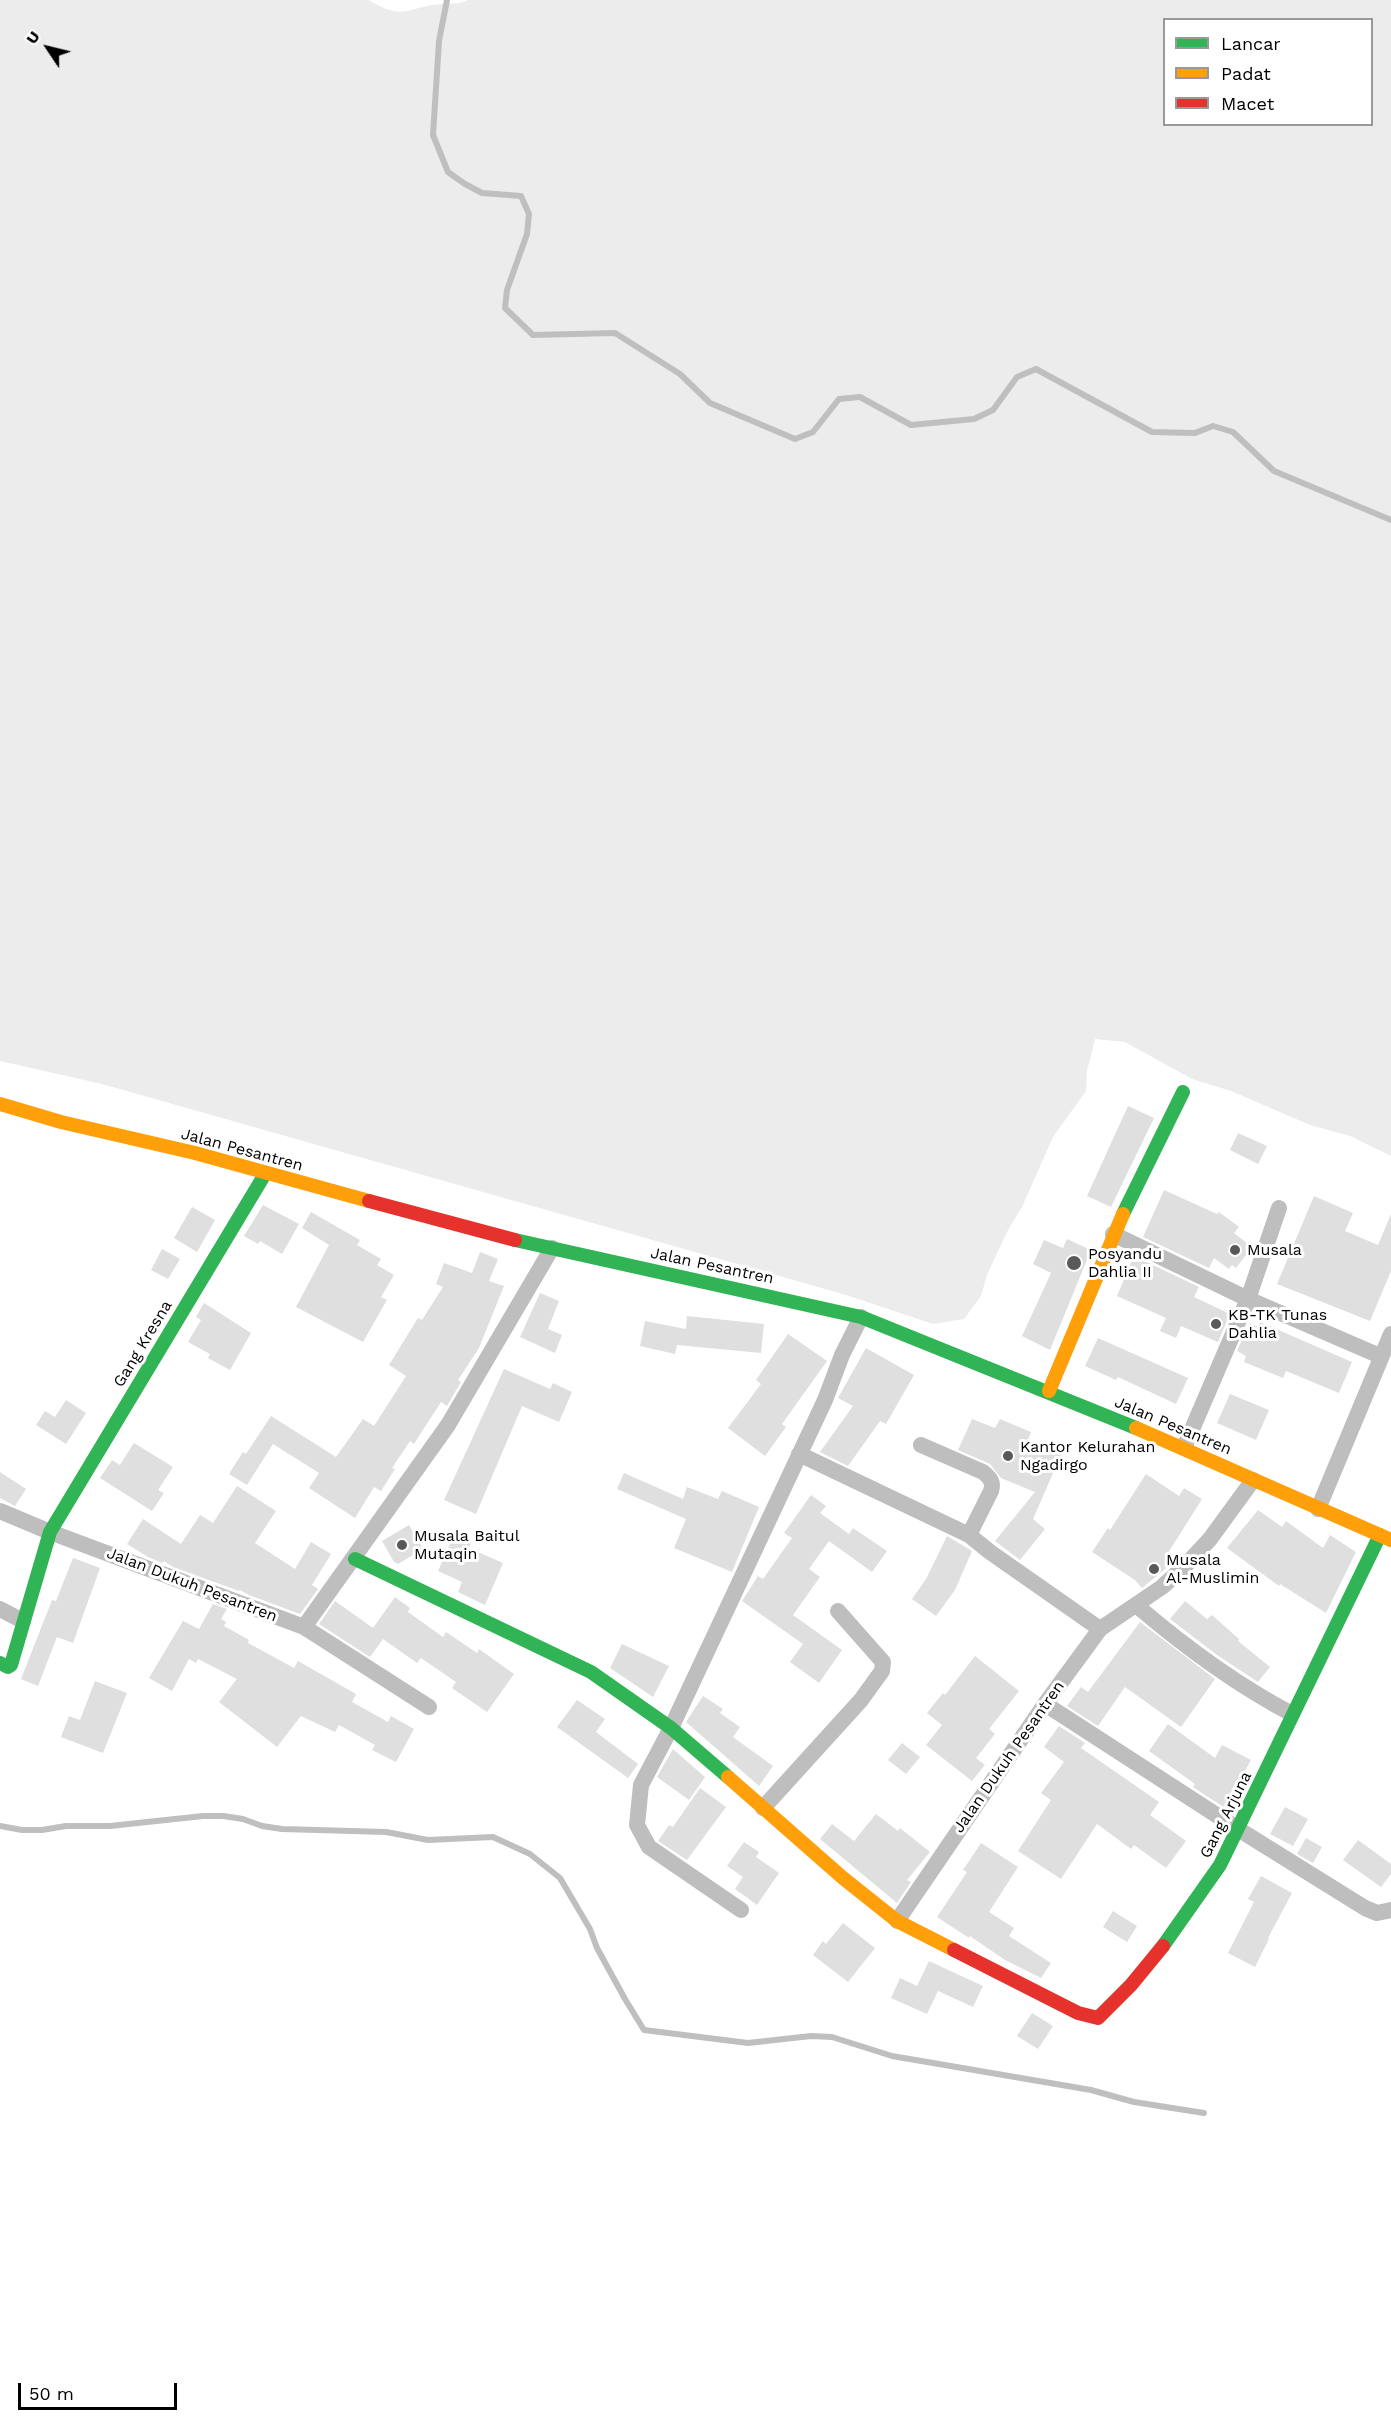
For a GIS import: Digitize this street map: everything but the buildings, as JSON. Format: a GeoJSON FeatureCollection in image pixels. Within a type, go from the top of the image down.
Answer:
{"type":"FeatureCollection","features":[{"type":"Feature","properties":{"kind":"street"},"geometry":{"type":"LineString","coordinates":[[1049,1391],[1113,1234],[1183,1092]]}},
{"type":"Feature","properties":{"kind":"street","name":"Jalan Pesantren"},"geometry":{"type":"LineString","coordinates":[[0,1104],[61,1122],[195,1153],[479,1232],[861,1317],[1049,1391],[1385,1537]]}},
{"type":"Feature","properties":{"kind":"street","name":"Gang Kresna"},"geometry":{"type":"LineString","coordinates":[[0,1663],[8,1667],[11,1665],[50,1532],[265,1174]]}},
{"type":"Feature","properties":{"kind":"street"},"geometry":{"type":"LineString","coordinates":[[1184,1448],[1248,1299],[1279,1208]]}},
{"type":"Feature","properties":{"kind":"street"},"geometry":{"type":"LineString","coordinates":[[1113,1234],[1248,1299],[1380,1356]]}},
{"type":"Feature","properties":{"kind":"street"},"geometry":{"type":"LineString","coordinates":[[304,1627],[355,1559],[448,1425],[552,1248]]}},
{"type":"Feature","properties":{"kind":"street"},"geometry":{"type":"LineString","coordinates":[[741,1910],[650,1847],[637,1825],[641,1785],[671,1728],[861,1317]]}},
{"type":"Feature","properties":{"kind":"street"},"geometry":{"type":"LineString","coordinates":[[1318,1509],[1391,1334]]}},
{"type":"Feature","properties":{"kind":"street"},"geometry":{"type":"LineString","coordinates":[[921,1444],[992,1479],[992,1491],[969,1535]]}},
{"type":"Feature","properties":{"kind":"street"},"geometry":{"type":"LineString","coordinates":[[799,1454],[969,1535],[1100,1629]]}},
{"type":"Feature","properties":{"kind":"street","name":"Jalan Dukuh Pesantren"},"geometry":{"type":"LineString","coordinates":[[897,1921],[1045,1704],[1100,1629],[1162,1587],[1185,1566],[1210,1539],[1253,1480]]}},
{"type":"Feature","properties":{"kind":"street","name":"Jalan Dukuh Pesantren"},"geometry":{"type":"LineString","coordinates":[[0,1511],[304,1627],[429,1707]]}},
{"type":"Feature","properties":{"kind":"street","name":"Gang Arjuna"},"geometry":{"type":"LineString","coordinates":[[897,1921],[1028,1989],[1078,2013],[1098,2018],[1131,1985],[1177,1928],[1220,1865],[1292,1714],[1385,1537]]}},
{"type":"Feature","properties":{"kind":"street"},"geometry":{"type":"LineString","coordinates":[[355,1559],[591,1672],[671,1728],[872,1903],[897,1921]]}},
{"type":"Feature","properties":{"kind":"street"},"geometry":{"type":"LineString","coordinates":[[1136,1605],[1185,1647],[1243,1688],[1292,1714]]}},
{"type":"Feature","properties":{"kind":"street"},"geometry":{"type":"LineString","coordinates":[[0,1609],[23,1621]]}},
{"type":"Feature","properties":{"kind":"street"},"geometry":{"type":"LineString","coordinates":[[764,1808],[861,1700],[882,1671],[883,1662],[878,1654],[838,1611]]}},
{"type":"Feature","properties":{"kind":"street"},"geometry":{"type":"LineString","coordinates":[[1045,1704],[1365,1908],[1377,1912],[1391,1910]]}},
{"type":"Feature","properties":{"kind":"shaded area"},"geometry":{"type":"Polygon","coordinates":[[[0,0],[368,0],[398,12],[468,0],[1391,0],[1391,1156],[1350,1136],[1310,1125],[1231,1091],[1192,1079],[1125,1042],[1095,1039],[1087,1071],[1086,1091],[1053,1137],[1022,1207],[1007,1232],[987,1275],[981,1296],[964,1319],[933,1324],[846,1295],[102,1084],[0,1061],[0,0]]]}},
{"type":"Feature","properties":{"kind":"waterway"},"geometry":{"type":"LineString","coordinates":[[447,0],[439,41],[433,135],[448,172],[465,184],[482,193],[521,196],[529,214],[527,234],[507,290],[505,308],[533,335],[615,333],[680,374],[710,403],[795,439],[813,432],[839,399],[860,397],[911,425],[974,419],[993,410],[1017,377],[1036,369],[1152,432],[1195,433],[1213,426],[1233,432],[1274,471],[1391,520]]}},
{"type":"Feature","properties":{"kind":"waterway"},"geometry":{"type":"LineString","coordinates":[[0,1826],[22,1830],[42,1830],[66,1826],[110,1826],[223,1816],[282,1829],[386,1832],[428,1840],[493,1837],[530,1854],[560,1878],[644,2030],[748,2043],[811,2036],[832,2037],[892,2056],[1091,2090],[1134,2102],[1204,2113]]}},
{"type":"Feature","properties":{"kind":"traffic: fast"},"geometry":{"type":"LineString","coordinates":[[1123,1214],[1183,1092]]}},
{"type":"Feature","properties":{"kind":"traffic: fast"},"geometry":{"type":"LineString","coordinates":[[0,1663],[8,1667],[11,1665],[50,1532],[265,1174]]}},
{"type":"Feature","properties":{"kind":"traffic: fast"},"geometry":{"type":"LineString","coordinates":[[515,1240],[861,1317],[1136,1428]]}},
{"type":"Feature","properties":{"kind":"traffic: fast"},"geometry":{"type":"LineString","coordinates":[[1163,1946],[1220,1865],[1380,1535]]}},
{"type":"Feature","properties":{"kind":"traffic: fast"},"geometry":{"type":"LineString","coordinates":[[355,1559],[591,1672],[671,1728],[728,1777]]}},
{"type":"Feature","properties":{"kind":"traffic: slow"},"geometry":{"type":"LineString","coordinates":[[0,1104],[61,1122],[195,1153],[369,1201]]}},
{"type":"Feature","properties":{"kind":"traffic: slow"},"geometry":{"type":"LineString","coordinates":[[1049,1391],[1123,1214]]}},
{"type":"Feature","properties":{"kind":"traffic: slow"},"geometry":{"type":"LineString","coordinates":[[1136,1428],[1391,1540]]}},
{"type":"Feature","properties":{"kind":"traffic: slow"},"geometry":{"type":"LineString","coordinates":[[728,1777],[843,1878],[897,1921],[954,1950]]}},
{"type":"Feature","properties":{"kind":"traffic: jam"},"geometry":{"type":"LineString","coordinates":[[369,1201],[515,1240]]}},
{"type":"Feature","properties":{"kind":"traffic: jam"},"geometry":{"type":"LineString","coordinates":[[954,1950],[1078,2013],[1098,2018],[1131,1985],[1163,1946]]}},
{"type":"Feature","properties":{"kind":"place","name":"Musala"},"geometry":{"type":"Point","coordinates":[1235,1250]}},
{"type":"Feature","properties":{"kind":"place","name":"Posyandu Dahlia II"},"geometry":{"type":"Point","coordinates":[1074,1263]}},
{"type":"Feature","properties":{"kind":"place","name":"KB-TK Tunas Dahlia"},"geometry":{"type":"Point","coordinates":[1216,1324]}},
{"type":"Feature","properties":{"kind":"place","name":"Kantor Kelurahan Ngadirgo"},"geometry":{"type":"Point","coordinates":[1008,1456]}},
{"type":"Feature","properties":{"kind":"place","name":"Musala Baitul Mutaqin"},"geometry":{"type":"Point","coordinates":[402,1545]}},
{"type":"Feature","properties":{"kind":"place","name":"Musala Al-Muslimin"},"geometry":{"type":"Point","coordinates":[1154,1569]}}]}
